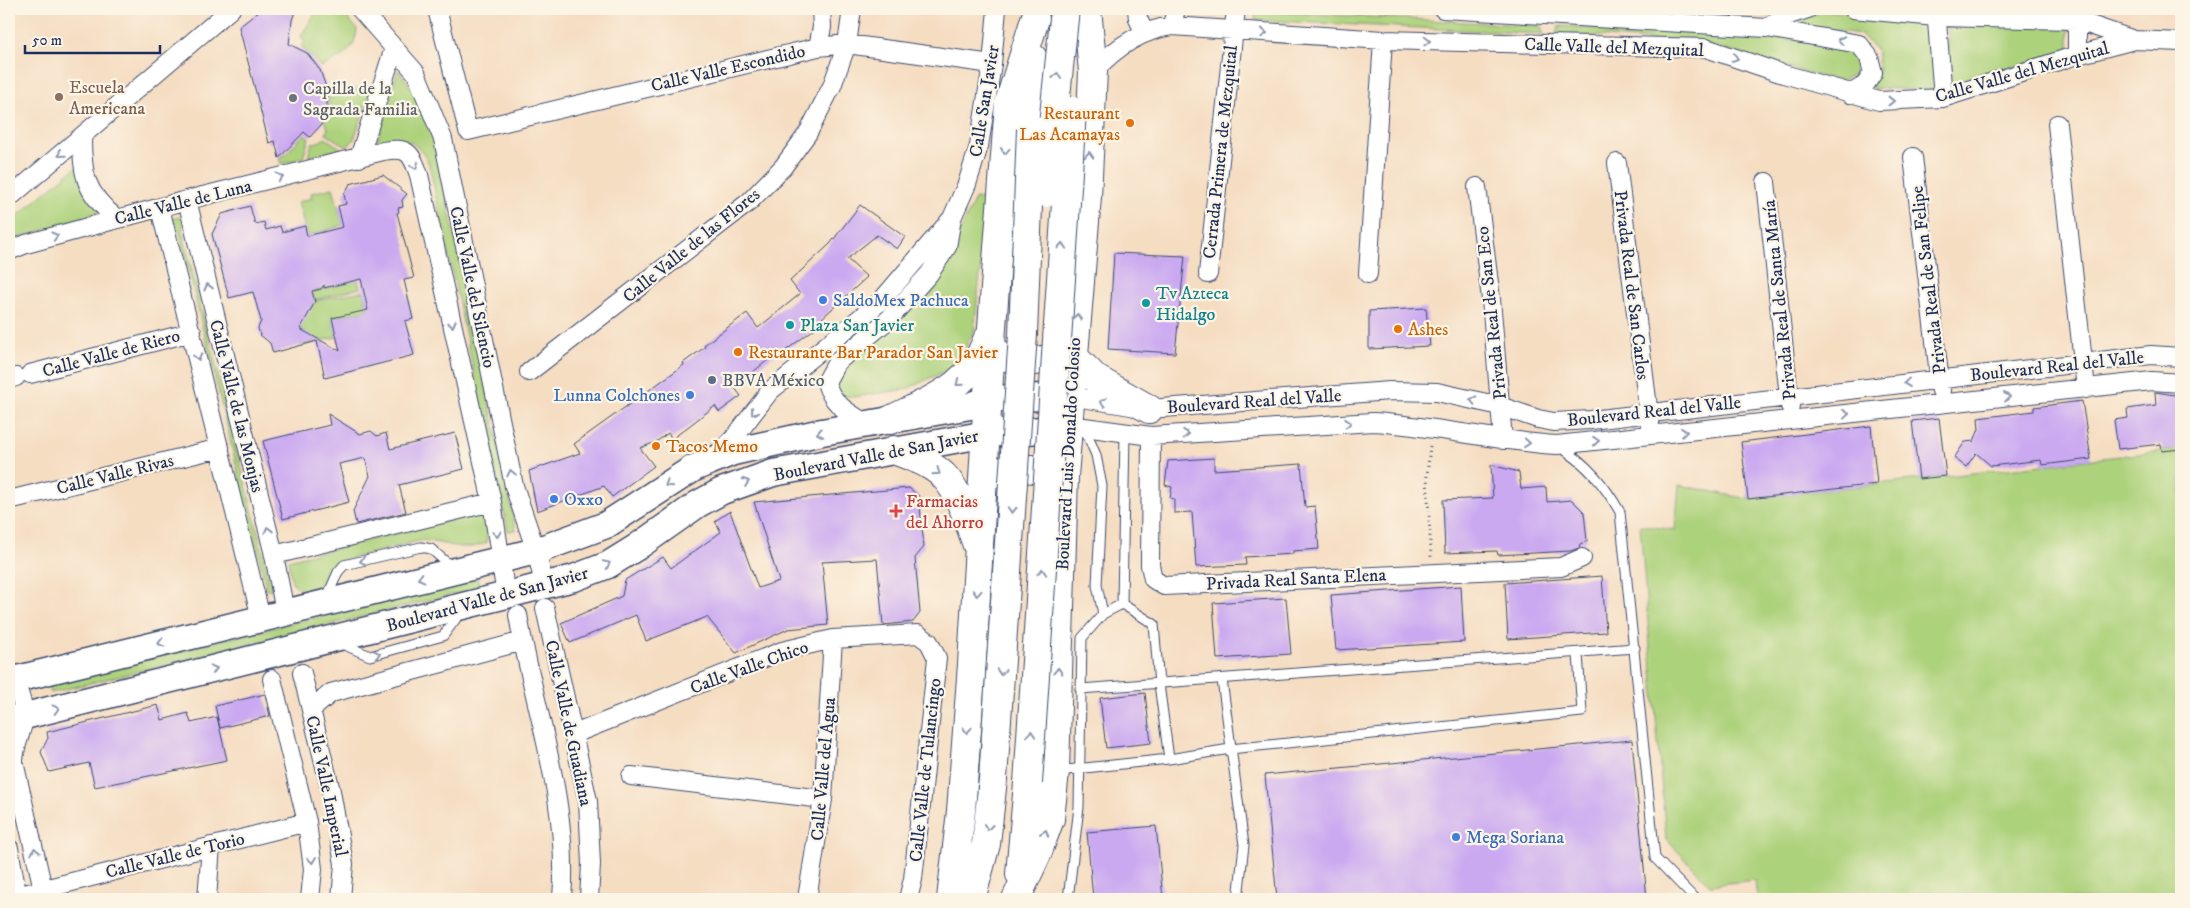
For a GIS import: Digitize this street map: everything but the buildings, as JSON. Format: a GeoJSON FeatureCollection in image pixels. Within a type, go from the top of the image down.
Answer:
{"type":"FeatureCollection","features":[{"type":"Feature","properties":{"kind":"main road"},"geometry":{"type":"LineString","coordinates":[[1065,9],[1043,220],[1037,312],[1035,386],[1068,424]]}},
{"type":"Feature","properties":{"kind":"main road","name":"Boulevard Luis Donaldo Colosio"},"geometry":{"type":"LineString","coordinates":[[1017,896],[1068,424],[1072,111],[1087,9]]}},
{"type":"Feature","properties":{"kind":"main road","name":"Boulevard Luis Donaldo Colosio"},"geometry":{"type":"LineString","coordinates":[[1017,896],[1038,854],[1067,770],[1064,476],[1087,197],[1094,72],[1087,9]]}},
{"type":"Feature","properties":{"kind":"main road"},"geometry":{"type":"LineString","coordinates":[[970,899],[986,844],[993,779],[1024,334],[1035,14]]}},
{"type":"Feature","properties":{"kind":"main road"},"geometry":{"type":"LineString","coordinates":[[951,899],[961,811],[980,553],[991,339],[1009,103],[1035,14]]}},
{"type":"Feature","properties":{"kind":"main road"},"geometry":{"type":"LineString","coordinates":[[991,339],[1009,359],[1031,363],[1073,354],[1096,379],[1149,409]]}},
{"type":"Feature","properties":{"kind":"main road"},"geometry":{"type":"LineString","coordinates":[[878,422],[957,385],[971,372],[991,339]]}},
{"type":"Feature","properties":{"kind":"main road","name":"Boulevard Valle de San Javier"},"geometry":{"type":"LineString","coordinates":[[11,678],[536,551],[606,525],[677,478],[712,460],[754,446],[970,406],[988,399],[1070,396]]}},
{"type":"Feature","properties":{"kind":"main road","name":"Boulevard Valle de San Javier"},"geometry":{"type":"LineString","coordinates":[[16,718],[465,606],[512,606],[545,597],[608,565],[698,504],[722,491],[773,473],[987,434],[1068,424]]}},
{"type":"Feature","properties":{"kind":"main road"},"geometry":{"type":"LineString","coordinates":[[894,450],[917,459],[942,475],[963,509],[980,553]]}},
{"type":"Feature","properties":{"kind":"main road"},"geometry":{"type":"LineString","coordinates":[[984,476],[1024,467],[1045,470],[1064,476]]}},
{"type":"Feature","properties":{"kind":"street"},"geometry":{"type":"LineString","coordinates":[[9,198],[231,9]]}},
{"type":"Feature","properties":{"kind":"street","name":"Calle Valle del Silencio"},"geometry":{"type":"LineString","coordinates":[[360,9],[416,73],[443,139],[514,486],[536,551],[545,597]]}},
{"type":"Feature","properties":{"kind":"street","name":"Calle Valle Escondido"},"geometry":{"type":"LineString","coordinates":[[437,9],[468,131],[818,46],[847,44],[992,64]]}},
{"type":"Feature","properties":{"kind":"street"},"geometry":{"type":"LineString","coordinates":[[818,46],[822,27],[821,9]]}},
{"type":"Feature","properties":{"kind":"street","name":"Calle Valle de las Flores"},"geometry":{"type":"LineString","coordinates":[[528,372],[749,202],[776,174],[808,133],[832,86],[847,44],[852,9]]}},
{"type":"Feature","properties":{"kind":"street","name":"Calle San Javier"},"geometry":{"type":"LineString","coordinates":[[786,380],[808,376],[826,382],[836,362],[895,313],[922,268],[932,238],[952,218],[967,184],[979,146],[992,64],[996,9]]}},
{"type":"Feature","properties":{"kind":"street"},"geometry":{"type":"LineString","coordinates":[[1137,9],[1138,19],[1145,33]]}},
{"type":"Feature","properties":{"kind":"street"},"geometry":{"type":"LineString","coordinates":[[1172,26],[1176,9]]}},
{"type":"Feature","properties":{"kind":"street","name":"Cerrada Primera de Mezquital"},"geometry":{"type":"LineString","coordinates":[[1208,274],[1232,31],[1236,9]]}},
{"type":"Feature","properties":{"kind":"street","name":"Calle Valle del Mezquital"},"geometry":{"type":"LineString","coordinates":[[1442,9],[1550,12],[1767,28],[1859,44],[1869,57],[1873,72],[1865,85],[1850,94]]}},
{"type":"Feature","properties":{"kind":"street"},"geometry":{"type":"LineString","coordinates":[[1767,28],[1784,17],[1803,9]]}},
{"type":"Feature","properties":{"kind":"street","name":"Calle Valle del Mezquital"},"geometry":{"type":"LineString","coordinates":[[1853,9],[1936,13],[2077,14],[2134,40]]}},
{"type":"Feature","properties":{"kind":"street"},"geometry":{"type":"LineString","coordinates":[[1548,43],[1550,12]]}},
{"type":"Feature","properties":{"kind":"street"},"geometry":{"type":"LineString","coordinates":[[1936,13],[1943,98]]}},
{"type":"Feature","properties":{"kind":"street"},"geometry":{"type":"LineString","coordinates":[[2077,14],[2077,55]]}},
{"type":"Feature","properties":{"kind":"street","name":"Calle Valle del Mezquital"},"geometry":{"type":"LineString","coordinates":[[1094,72],[1105,59],[1121,47],[1157,28],[1172,26],[1383,40],[1706,48],[1850,94],[1879,101],[1943,98],[2077,55],[2134,40],[2181,42]]}},
{"type":"Feature","properties":{"kind":"street"},"geometry":{"type":"LineString","coordinates":[[1368,274],[1383,40]]}},
{"type":"Feature","properties":{"kind":"street"},"geometry":{"type":"LineString","coordinates":[[359,158],[394,48]]}},
{"type":"Feature","properties":{"kind":"street"},"geometry":{"type":"LineString","coordinates":[[2057,124],[2086,388]]}},
{"type":"Feature","properties":{"kind":"street"},"geometry":{"type":"LineString","coordinates":[[82,136],[82,167],[88,186],[100,205],[117,218]]}},
{"type":"Feature","properties":{"kind":"street","name":"Calle Valle del Silencio"},"geometry":{"type":"LineString","coordinates":[[359,158],[400,148],[407,151],[415,162],[492,502],[500,559],[512,606]]}},
{"type":"Feature","properties":{"kind":"street","name":"Privada Real de San Felipe"},"geometry":{"type":"LineString","coordinates":[[1913,157],[1942,404]]}},
{"type":"Feature","properties":{"kind":"street","name":"Calle Valle de Luna"},"geometry":{"type":"LineString","coordinates":[[9,252],[26,244],[117,218],[359,158]]}},
{"type":"Feature","properties":{"kind":"street","name":"Privada Real de San Carlos"},"geometry":{"type":"LineString","coordinates":[[1617,163],[1652,436]]}},
{"type":"Feature","properties":{"kind":"street","name":"Privada Real de Santa María"},"geometry":{"type":"LineString","coordinates":[[1766,182],[1792,419]]}},
{"type":"Feature","properties":{"kind":"street","name":"Privada Real de San Eco"},"geometry":{"type":"LineString","coordinates":[[1477,187],[1491,299],[1503,440]]}},
{"type":"Feature","properties":{"kind":"street","name":"Calle Valle de las Monjas"},"geometry":{"type":"LineString","coordinates":[[187,200],[274,555],[273,615]]}},
{"type":"Feature","properties":{"kind":"street","name":"Calle Valle de las Monjas"},"geometry":{"type":"LineString","coordinates":[[160,208],[220,448],[273,615]]}},
{"type":"Feature","properties":{"kind":"street","name":"Calle San Javier"},"geometry":{"type":"LineString","coordinates":[[712,460],[734,438],[770,390],[786,380],[922,268]]}},
{"type":"Feature","properties":{"kind":"street"},"geometry":{"type":"LineString","coordinates":[[881,301],[895,313]]}},
{"type":"Feature","properties":{"kind":"street","name":"Calle Valle de Riero"},"geometry":{"type":"LineString","coordinates":[[18,377],[192,332]]}},
{"type":"Feature","properties":{"kind":"street","name":"Boulevard Real del Valle"},"geometry":{"type":"LineString","coordinates":[[1070,396],[1149,409],[1390,391],[1437,392],[1500,406],[1520,414],[1554,422],[2151,355],[2181,357]]}},
{"type":"Feature","properties":{"kind":"street","name":"Boulevard Real del Valle"},"geometry":{"type":"LineString","coordinates":[[1068,424],[1151,436],[1373,422],[1431,428],[1503,440],[1557,445],[2152,381],[2181,383]]}},
{"type":"Feature","properties":{"kind":"street"},"geometry":{"type":"LineString","coordinates":[[826,382],[829,395],[837,405],[878,422]]}},
{"type":"Feature","properties":{"kind":"street"},"geometry":{"type":"LineString","coordinates":[[1554,422],[1557,445]]}},
{"type":"Feature","properties":{"kind":"street","name":"Privada Real Santa Elena"},"geometry":{"type":"LineString","coordinates":[[1151,436],[1150,565],[1153,579],[1164,586],[1560,567],[1582,558]]}},
{"type":"Feature","properties":{"kind":"street","name":"Calle Valle Rivas"},"geometry":{"type":"LineString","coordinates":[[9,500],[220,448]]}},
{"type":"Feature","properties":{"kind":"street"},"geometry":{"type":"LineString","coordinates":[[274,555],[492,502]]}},
{"type":"Feature","properties":{"kind":"street","name":"Calle Valle de Guadiana"},"geometry":{"type":"LineString","coordinates":[[545,597],[588,801],[591,864],[588,899]]}},
{"type":"Feature","properties":{"kind":"street","name":"Calle Valle de Guadiana"},"geometry":{"type":"LineString","coordinates":[[512,606],[523,641],[559,805],[565,868],[562,899]]}},
{"type":"Feature","properties":{"kind":"street","name":"Calle Valle Chico"},"geometry":{"type":"LineString","coordinates":[[574,734],[782,651],[834,639],[918,634],[929,642]]}},
{"type":"Feature","properties":{"kind":"street","name":"Calle Valle del Agua"},"geometry":{"type":"LineString","coordinates":[[807,899],[822,799],[834,639]]}},
{"type":"Feature","properties":{"kind":"street"},"geometry":{"type":"LineString","coordinates":[[312,709],[331,693],[523,641]]}},
{"type":"Feature","properties":{"kind":"street","name":"Calle Valle de Tulancingo"},"geometry":{"type":"LineString","coordinates":[[908,899],[913,879],[937,658],[929,642]]}},
{"type":"Feature","properties":{"kind":"street","name":"Calle Valle Imperial"},"geometry":{"type":"LineString","coordinates":[[302,673],[331,791],[344,864],[341,899]]}},
{"type":"Feature","properties":{"kind":"street"},"geometry":{"type":"LineString","coordinates":[[11,678],[16,718],[12,754],[42,894]]}},
{"type":"Feature","properties":{"kind":"street","name":"Calle Valle Imperial"},"geometry":{"type":"LineString","coordinates":[[272,680],[307,822],[313,869],[310,899]]}},
{"type":"Feature","properties":{"kind":"street"},"geometry":{"type":"LineString","coordinates":[[631,776],[822,799]]}},
{"type":"Feature","properties":{"kind":"street","name":"Calle Valle de Torio"},"geometry":{"type":"LineString","coordinates":[[15,897],[42,894],[211,846],[307,822]]}},
{"type":"Feature","properties":{"kind":"street"},"geometry":{"type":"LineString","coordinates":[[207,899],[211,846]]}},
{"type":"Feature","properties":{"kind":"street"},"geometry":{"type":"LineString","coordinates":[[9,848],[15,897]]}},
{"type":"Feature","properties":{"kind":"lane"},"geometry":{"type":"LineString","coordinates":[[1068,424],[1096,455],[1102,486],[1096,585],[1103,614]]}},
{"type":"Feature","properties":{"kind":"lane"},"geometry":{"type":"LineString","coordinates":[[1122,604],[1125,432]]}},
{"type":"Feature","properties":{"kind":"lane"},"geometry":{"type":"LineString","coordinates":[[1557,445],[1591,470],[1607,489],[1620,512],[1635,648],[1654,858],[1695,899]]}},
{"type":"Feature","properties":{"kind":"lane"},"geometry":{"type":"LineString","coordinates":[[1068,899],[1078,807],[1067,770],[1080,689],[1082,638],[1103,614],[1122,604]]}},
{"type":"Feature","properties":{"kind":"lane"},"geometry":{"type":"LineString","coordinates":[[1122,604],[1154,624],[1159,684],[1169,759]]}},
{"type":"Feature","properties":{"kind":"lane"},"geometry":{"type":"LineString","coordinates":[[1080,689],[1578,654],[1635,648]]}},
{"type":"Feature","properties":{"kind":"lane"},"geometry":{"type":"LineString","coordinates":[[1067,770],[1169,759],[1230,749],[1582,712],[1578,654]]}},
{"type":"Feature","properties":{"kind":"lane"},"geometry":{"type":"LineString","coordinates":[[1222,680],[1244,845],[1238,899]]}},
{"type":"Feature","properties":{"kind":"path"},"geometry":{"type":"LineString","coordinates":[[1431,428],[1427,476],[1432,572]]}},
{"type":"Feature","properties":{"kind":"green space"},"geometry":{"type":"Polygon","coordinates":[[[318,9],[339,9],[357,29],[356,37],[350,49],[345,54],[321,67],[301,46],[305,43],[301,36],[318,9]]]}},
{"type":"Feature","properties":{"kind":"green space"},"geometry":{"type":"Polygon","coordinates":[[[1256,11],[1541,26],[1543,34],[1255,20],[1256,11]]]}},
{"type":"Feature","properties":{"kind":"green space"},"geometry":{"type":"Polygon","coordinates":[[[1826,11],[1931,23],[1936,90],[1870,88],[1879,69],[1877,51],[1861,34],[1799,26],[1800,18],[1826,11]]]}},
{"type":"Feature","properties":{"kind":"green space"},"geometry":{"type":"Polygon","coordinates":[[[1948,24],[2069,24],[2069,51],[1948,86],[1948,24]]]}},
{"type":"Feature","properties":{"kind":"green space"},"geometry":{"type":"Polygon","coordinates":[[[1559,26],[1726,34],[1827,42],[1839,45],[1849,52],[1854,61],[1854,74],[1843,80],[1826,78],[1704,44],[1556,33],[1559,26]]]}},
{"type":"Feature","properties":{"kind":"green space"},"geometry":{"type":"Polygon","coordinates":[[[398,70],[415,92],[435,143],[516,530],[508,531],[429,164],[419,149],[408,141],[394,140],[376,144],[398,70]]]}},
{"type":"Feature","properties":{"kind":"green space"},"geometry":{"type":"Polygon","coordinates":[[[347,88],[360,89],[370,93],[354,139],[347,147],[326,134],[328,128],[324,120],[328,108],[328,98],[333,98],[347,88]]]}},
{"type":"Feature","properties":{"kind":"green space"},"geometry":{"type":"Polygon","coordinates":[[[304,134],[309,138],[303,158],[281,164],[279,157],[284,156],[304,134]]]}},
{"type":"Feature","properties":{"kind":"green space"},"geometry":{"type":"Polygon","coordinates":[[[325,138],[342,149],[308,157],[312,143],[319,142],[325,138]]]}},
{"type":"Feature","properties":{"kind":"green space"},"geometry":{"type":"Polygon","coordinates":[[[76,167],[100,212],[9,241],[9,223],[76,167]]]}},
{"type":"Feature","properties":{"kind":"green space"},"geometry":{"type":"Polygon","coordinates":[[[333,188],[343,225],[307,236],[298,202],[312,198],[311,193],[333,188]]]}},
{"type":"Feature","properties":{"kind":"green space"},"geometry":{"type":"Polygon","coordinates":[[[988,197],[974,331],[963,352],[947,370],[907,389],[854,397],[843,396],[834,389],[836,373],[946,262],[975,199],[988,197]]]}},
{"type":"Feature","properties":{"kind":"green space"},"geometry":{"type":"Polygon","coordinates":[[[185,216],[182,230],[272,589],[267,590],[179,231],[171,219],[185,216]]]}},
{"type":"Feature","properties":{"kind":"green space"},"geometry":{"type":"Polygon","coordinates":[[[344,229],[360,288],[314,300],[312,292],[348,283],[335,231],[344,229]]]}},
{"type":"Feature","properties":{"kind":"green space"},"geometry":{"type":"Polygon","coordinates":[[[363,291],[368,310],[332,318],[337,337],[301,346],[307,333],[300,329],[300,304],[363,291]]]}},
{"type":"Feature","properties":{"kind":"green space"},"geometry":{"type":"Polygon","coordinates":[[[2181,449],[2181,899],[1757,899],[1755,880],[1710,885],[1666,839],[1640,525],[1675,530],[1679,485],[1748,499],[2181,449]]]}},
{"type":"Feature","properties":{"kind":"green space"},"geometry":{"type":"Polygon","coordinates":[[[472,515],[485,518],[488,533],[486,543],[472,547],[460,547],[423,540],[340,561],[323,581],[313,589],[300,590],[292,582],[288,560],[472,515]]]}},
{"type":"Feature","properties":{"kind":"green space"},"geometry":{"type":"Polygon","coordinates":[[[477,578],[480,588],[50,693],[47,683],[477,578]]]}},
{"type":"Feature","properties":{"kind":"place","name":"Escuela Americana"},"geometry":{"type":"Point","coordinates":[59,97]}},
{"type":"Feature","properties":{"kind":"place","name":"Capilla de la Sagrada Familia"},"geometry":{"type":"Point","coordinates":[293,98]}},
{"type":"Feature","properties":{"kind":"place","name":"Restaurant Las Acamayas"},"geometry":{"type":"Point","coordinates":[1130,123]}},
{"type":"Feature","properties":{"kind":"place","name":"SaldoMex Pachuca"},"geometry":{"type":"Point","coordinates":[823,300]}},
{"type":"Feature","properties":{"kind":"place","name":"Tv Azteca Hidalgo"},"geometry":{"type":"Point","coordinates":[1146,303]}},
{"type":"Feature","properties":{"kind":"place","name":"Plaza San Javier"},"geometry":{"type":"Point","coordinates":[790,325]}},
{"type":"Feature","properties":{"kind":"place","name":"Ashes"},"geometry":{"type":"Point","coordinates":[1398,329]}},
{"type":"Feature","properties":{"kind":"place","name":"Restaurante Bar Parador San Javier"},"geometry":{"type":"Point","coordinates":[738,352]}},
{"type":"Feature","properties":{"kind":"place","name":"BBVA México"},"geometry":{"type":"Point","coordinates":[712,380]}},
{"type":"Feature","properties":{"kind":"place","name":"Lunna Colchones"},"geometry":{"type":"Point","coordinates":[690,395]}},
{"type":"Feature","properties":{"kind":"place","name":"Tacos Memo"},"geometry":{"type":"Point","coordinates":[656,446]}},
{"type":"Feature","properties":{"kind":"place","name":"Oxxo"},"geometry":{"type":"Point","coordinates":[554,499]}},
{"type":"Feature","properties":{"kind":"place","name":"Farmacias del Ahorro"},"geometry":{"type":"Point","coordinates":[896,511]}},
{"type":"Feature","properties":{"kind":"place","name":"Mega Soriana"},"geometry":{"type":"Point","coordinates":[1456,837]}}]}
